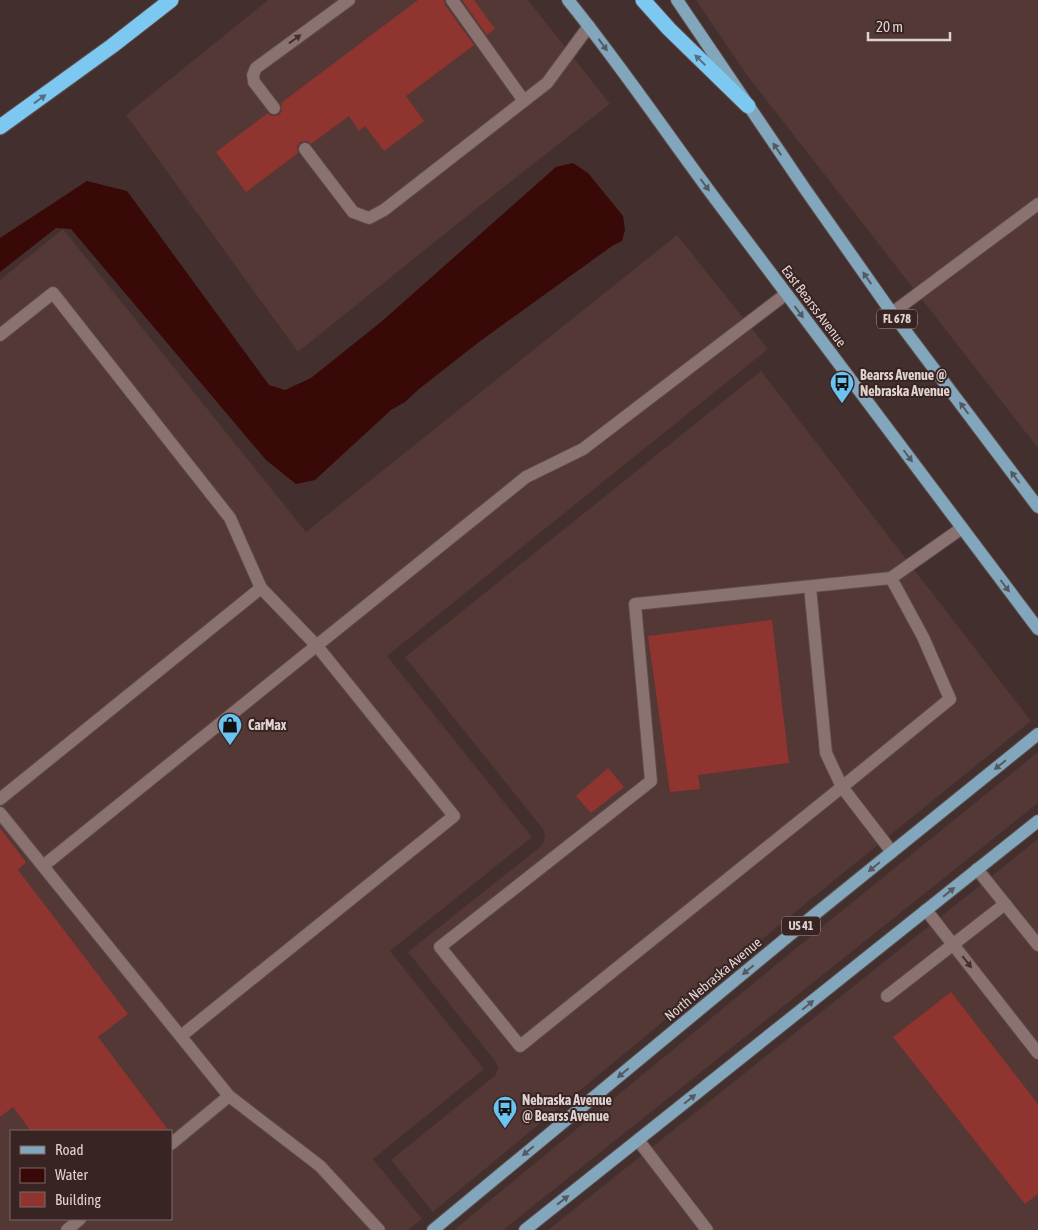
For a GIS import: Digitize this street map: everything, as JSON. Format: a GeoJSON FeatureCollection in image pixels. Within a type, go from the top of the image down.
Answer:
{"type":"FeatureCollection","features":[{"type":"Feature","properties":{"kind":"highway"},"geometry":{"type":"LineString","coordinates":[[0,127],[112,46],[170,0]]}},
{"type":"Feature","properties":{"kind":"highway"},"geometry":{"type":"LineString","coordinates":[[643,0],[669,29],[748,106]]}},
{"type":"Feature","properties":{"kind":"main road","name":"East Bearss Avenue"},"geometry":{"type":"LineString","coordinates":[[568,0],[1038,629]]}},
{"type":"Feature","properties":{"kind":"main road","name":"FL 678"},"geometry":{"type":"LineString","coordinates":[[677,0],[809,196],[892,312],[1038,507]]}},
{"type":"Feature","properties":{"kind":"main road","name":"North Nebraska Avenue"},"geometry":{"type":"LineString","coordinates":[[433,1230],[1038,734]]}},
{"type":"Feature","properties":{"kind":"main road"},"geometry":{"type":"LineString","coordinates":[[525,1230],[1038,821]]}},
{"type":"Feature","properties":{"kind":"lane"},"geometry":{"type":"LineString","coordinates":[[274,108],[254,82],[253,75],[256,68],[349,0]]}},
{"type":"Feature","properties":{"kind":"lane"},"geometry":{"type":"LineString","coordinates":[[452,0],[524,101]]}},
{"type":"Feature","properties":{"kind":"lane"},"geometry":{"type":"LineString","coordinates":[[305,148],[353,212],[369,218],[384,210],[547,83],[589,26]]}},
{"type":"Feature","properties":{"kind":"lane"},"geometry":{"type":"LineString","coordinates":[[892,312],[1038,204]]}},
{"type":"Feature","properties":{"kind":"lane"},"geometry":{"type":"LineString","coordinates":[[0,336],[53,293],[230,518],[261,588],[316,646],[454,816],[181,1036]]}},
{"type":"Feature","properties":{"kind":"lane"},"geometry":{"type":"LineString","coordinates":[[43,866],[526,476],[583,449],[786,294]]}},
{"type":"Feature","properties":{"kind":"lane"},"geometry":{"type":"LineString","coordinates":[[891,578],[923,637],[950,699],[520,1046],[440,947],[651,781],[635,604],[891,578],[962,528]]}},
{"type":"Feature","properties":{"kind":"lane"},"geometry":{"type":"LineString","coordinates":[[810,587],[826,753],[842,787],[892,852]]}},
{"type":"Feature","properties":{"kind":"lane"},"geometry":{"type":"LineString","coordinates":[[0,799],[261,588]]}},
{"type":"Feature","properties":{"kind":"lane"},"geometry":{"type":"LineString","coordinates":[[0,813],[229,1096],[320,1166],[379,1230]]}},
{"type":"Feature","properties":{"kind":"lane"},"geometry":{"type":"LineString","coordinates":[[977,869],[1038,945]]}},
{"type":"Feature","properties":{"kind":"lane"},"geometry":{"type":"LineString","coordinates":[[887,996],[1005,904]]}},
{"type":"Feature","properties":{"kind":"lane"},"geometry":{"type":"LineString","coordinates":[[926,910],[1038,1053]]}},
{"type":"Feature","properties":{"kind":"lane"},"geometry":{"type":"LineString","coordinates":[[172,1143],[229,1096]]}},
{"type":"Feature","properties":{"kind":"lane"},"geometry":{"type":"LineString","coordinates":[[638,1140],[707,1230]]}},
{"type":"Feature","properties":{"kind":"lane"},"geometry":{"type":"LineString","coordinates":[[67,1230],[79,1220]]}},
{"type":"Feature","properties":{"kind":"shaded area"},"geometry":{"type":"Polygon","coordinates":[[[268,0],[528,0],[610,104],[298,352],[126,115],[268,0]]]}},
{"type":"Feature","properties":{"kind":"shaded area"},"geometry":{"type":"Polygon","coordinates":[[[696,0],[1038,0],[1038,448],[746,74],[696,0]]]}},
{"type":"Feature","properties":{"kind":"shaded area","name":"CarMax"},"geometry":{"type":"Polygon","coordinates":[[[63,229],[306,532],[677,235],[768,349],[387,656],[532,837],[390,951],[484,1069],[373,1159],[422,1219],[408,1230],[0,1230],[0,280],[63,229]]]}},
{"type":"Feature","properties":{"kind":"shaded area"},"geometry":{"type":"Polygon","coordinates":[[[761,371],[1031,721],[805,904],[433,1212],[391,1160],[495,1076],[498,1068],[495,1061],[408,952],[540,847],[545,836],[543,829],[405,657],[761,371]]]}},
{"type":"Feature","properties":{"kind":"shaded area"},"geometry":{"type":"Polygon","coordinates":[[[1038,752],[1038,803],[503,1230],[454,1230],[823,926],[1038,752]]]}},
{"type":"Feature","properties":{"kind":"shaded area"},"geometry":{"type":"Polygon","coordinates":[[[1038,839],[1038,1230],[548,1230],[1038,839]]]}},
{"type":"Feature","properties":{"kind":"water"},"geometry":{"type":"Polygon","coordinates":[[[573,163],[588,173],[623,216],[625,230],[622,241],[612,246],[479,342],[405,402],[391,410],[315,480],[296,484],[266,460],[71,229],[56,228],[0,272],[0,238],[87,181],[127,191],[269,385],[285,390],[311,378],[381,322],[556,167],[573,163]]]}},
{"type":"Feature","properties":{"kind":"building"},"geometry":{"type":"Polygon","coordinates":[[[418,0],[444,0],[445,5],[474,45],[406,96],[424,121],[384,151],[365,126],[359,131],[349,116],[311,144],[308,141],[300,142],[297,146],[298,153],[246,192],[216,152],[268,113],[271,116],[279,115],[282,111],[281,103],[418,0]]]}},
{"type":"Feature","properties":{"kind":"building"},"geometry":{"type":"Polygon","coordinates":[[[462,0],[474,0],[495,29],[487,35],[462,0]]]}},
{"type":"Feature","properties":{"kind":"building"},"geometry":{"type":"Polygon","coordinates":[[[772,620],[789,763],[698,775],[700,789],[670,792],[648,636],[772,620]]]}},
{"type":"Feature","properties":{"kind":"building"},"geometry":{"type":"Polygon","coordinates":[[[608,768],[624,787],[591,813],[576,796],[608,768]]]}},
{"type":"Feature","properties":{"kind":"building"},"geometry":{"type":"Polygon","coordinates":[[[0,828],[26,862],[18,870],[128,1014],[98,1037],[168,1130],[30,1130],[13,1107],[0,1117],[0,828]]]}},
{"type":"Feature","properties":{"kind":"building"},"geometry":{"type":"Polygon","coordinates":[[[951,992],[1038,1104],[1038,1194],[1025,1204],[893,1037],[951,992]]]}},
{"type":"Feature","properties":{"kind":"place","name":"Bearss Avenue @ Nebraska Avenue"},"geometry":{"type":"Point","coordinates":[842,404]}},
{"type":"Feature","properties":{"kind":"place","name":"CarMax"},"geometry":{"type":"Point","coordinates":[230,746]}},
{"type":"Feature","properties":{"kind":"place","name":"Nebraska Avenue @ Bearss Avenue"},"geometry":{"type":"Point","coordinates":[505,1129]}}]}
